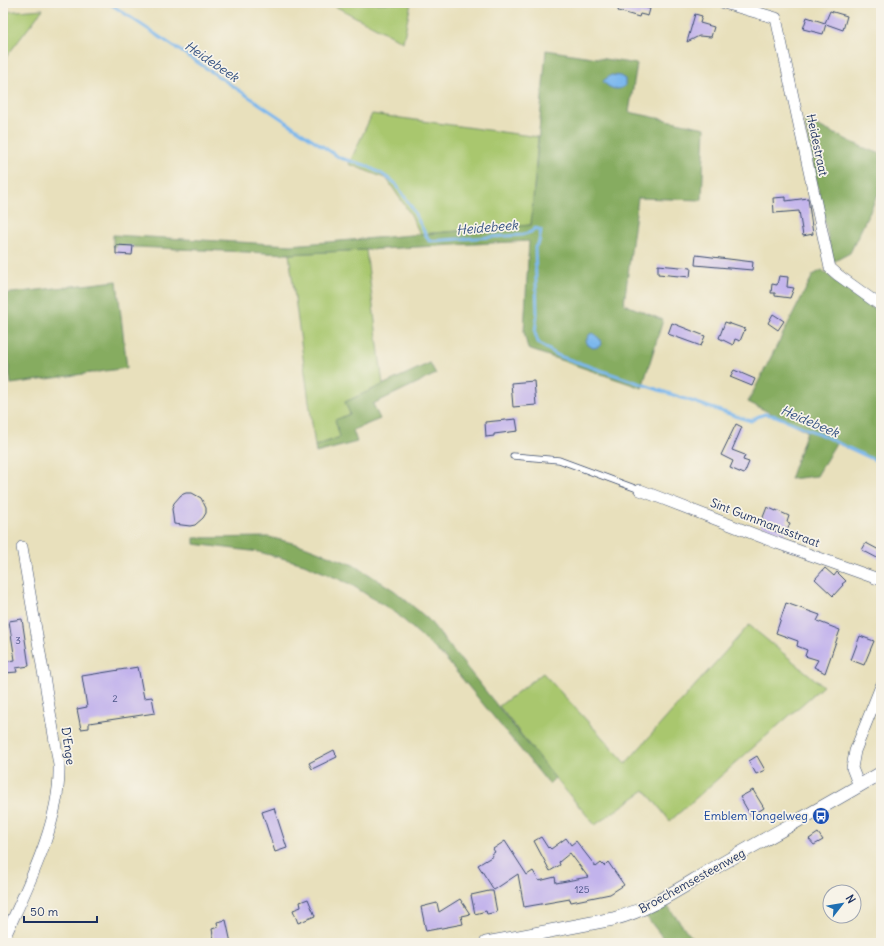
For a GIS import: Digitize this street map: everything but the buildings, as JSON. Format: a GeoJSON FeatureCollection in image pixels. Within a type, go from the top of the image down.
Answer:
{"type":"FeatureCollection","features":[{"type":"Feature","properties":{"kind":"street","name":"Heidestraat"},"geometry":{"type":"LineString","coordinates":[[724,3],[776,18],[830,268],[881,306]]}},
{"type":"Feature","properties":{"kind":"street","name":"Sint Gummarusstraat"},"geometry":{"type":"LineString","coordinates":[[640,490],[777,543],[881,580]]}},
{"type":"Feature","properties":{"kind":"street","name":"D'Enge"},"geometry":{"type":"LineString","coordinates":[[3,942],[42,851],[52,816],[59,778],[59,765],[22,547]]}},
{"type":"Feature","properties":{"kind":"street"},"geometry":{"type":"LineString","coordinates":[[859,786],[852,768],[855,751],[881,686]]}},
{"type":"Feature","properties":{"kind":"street","name":"Broechemsesteenweg"},"geometry":{"type":"LineString","coordinates":[[486,943],[613,919],[631,914],[660,901],[859,786],[880,776]]}},
{"type":"Feature","properties":{"kind":"lane"},"geometry":{"type":"LineString","coordinates":[[513,456],[559,460],[640,490]]}},
{"type":"Feature","properties":{"kind":"green space"},"geometry":{"type":"Polygon","coordinates":[[[329,3],[411,3],[403,42],[329,3]]]}},
{"type":"Feature","properties":{"kind":"green space"},"geometry":{"type":"Polygon","coordinates":[[[43,9],[3,61],[3,12],[43,9]]]}},
{"type":"Feature","properties":{"kind":"green space"},"geometry":{"type":"Polygon","coordinates":[[[546,50],[637,64],[629,112],[705,128],[702,200],[638,198],[624,304],[663,320],[642,388],[528,349],[524,332],[529,241],[289,254],[113,246],[113,235],[291,245],[531,225],[546,50]]]}},
{"type":"Feature","properties":{"kind":"green space"},"geometry":{"type":"Polygon","coordinates":[[[372,114],[538,137],[531,225],[420,234],[411,215],[387,179],[349,164],[372,114]]]}},
{"type":"Feature","properties":{"kind":"green space"},"geometry":{"type":"Polygon","coordinates":[[[804,119],[862,147],[881,154],[881,188],[850,253],[833,262],[804,119]]]}},
{"type":"Feature","properties":{"kind":"green space"},"geometry":{"type":"Polygon","coordinates":[[[366,250],[383,385],[345,402],[350,414],[341,437],[315,446],[289,254],[366,250]]]}},
{"type":"Feature","properties":{"kind":"green space"},"geometry":{"type":"Polygon","coordinates":[[[822,270],[881,314],[881,463],[836,443],[817,476],[790,479],[807,431],[748,402],[813,275],[822,270]]]}},
{"type":"Feature","properties":{"kind":"green space"},"geometry":{"type":"Polygon","coordinates":[[[117,281],[127,368],[11,384],[3,326],[3,294],[117,281]]]}},
{"type":"Feature","properties":{"kind":"green space"},"geometry":{"type":"Polygon","coordinates":[[[430,363],[436,374],[373,404],[380,419],[353,430],[357,442],[316,453],[315,446],[340,437],[335,420],[350,414],[345,402],[430,363]]]}},
{"type":"Feature","properties":{"kind":"green space"},"geometry":{"type":"Polygon","coordinates":[[[269,537],[304,546],[356,566],[395,591],[428,619],[555,778],[549,784],[445,658],[396,613],[350,584],[304,564],[259,552],[194,544],[194,538],[269,537]]]}},
{"type":"Feature","properties":{"kind":"green space"},"geometry":{"type":"Polygon","coordinates":[[[749,625],[823,686],[670,821],[645,790],[595,825],[555,778],[499,706],[543,673],[626,763],[749,625]]]}},
{"type":"Feature","properties":{"kind":"green space"},"geometry":{"type":"Polygon","coordinates":[[[665,903],[696,943],[667,943],[645,915],[665,903]]]}},
{"type":"Feature","properties":{"kind":"water"},"geometry":{"type":"Polygon","coordinates":[[[611,75],[620,76],[625,79],[625,86],[616,89],[607,86],[603,81],[611,75]]]}},
{"type":"Feature","properties":{"kind":"water"},"geometry":{"type":"Polygon","coordinates":[[[592,333],[598,337],[602,344],[598,347],[593,348],[588,345],[586,341],[592,333]]]}},
{"type":"Feature","properties":{"kind":"waterway","name":"Heidebeek"},"geometry":{"type":"LineString","coordinates":[[109,3],[340,158],[365,165],[395,183],[411,206],[429,241],[521,235],[531,232],[535,228],[541,230],[539,242],[535,247],[537,314],[535,333],[538,342],[541,345],[559,356],[751,421],[765,414],[776,416],[817,433],[881,463]]}},
{"type":"Feature","properties":{"kind":"place","name":"Emblem Tongelweg"},"geometry":{"type":"Point","coordinates":[821,816]}}]}
